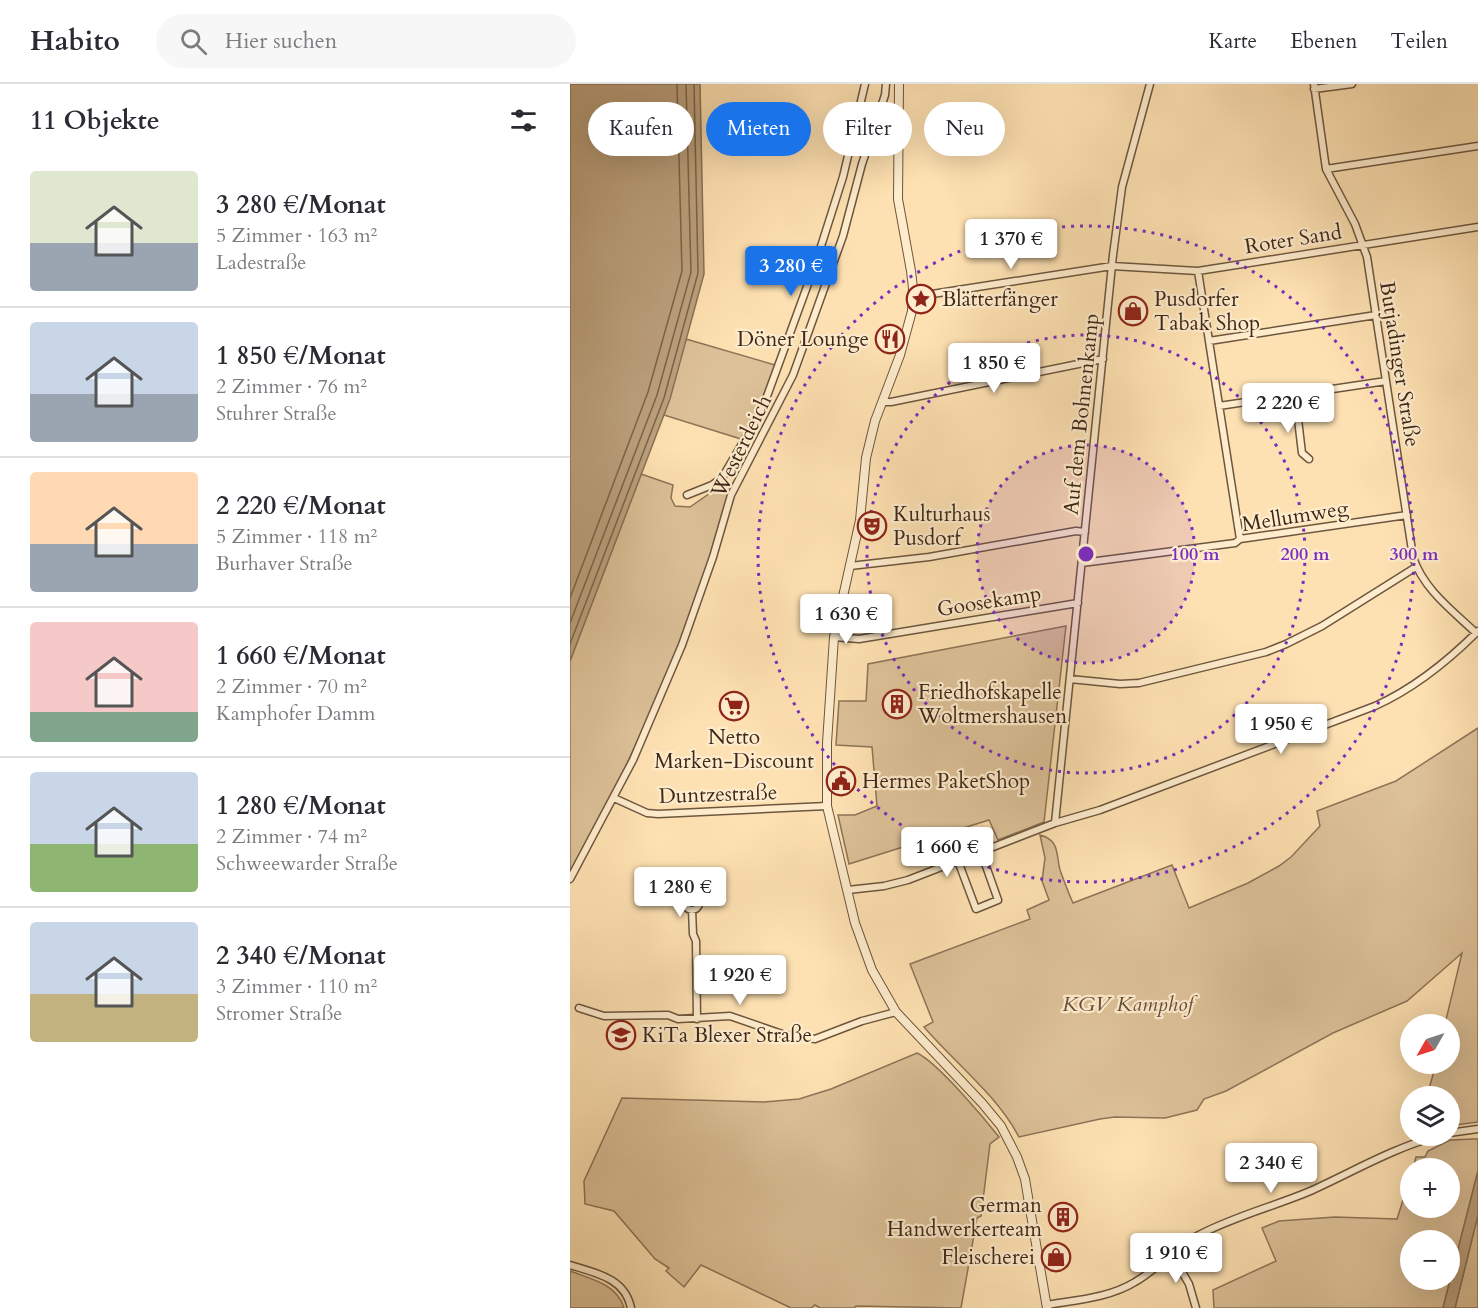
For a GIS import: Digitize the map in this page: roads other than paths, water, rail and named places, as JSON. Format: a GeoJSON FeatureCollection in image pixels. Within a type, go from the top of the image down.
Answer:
{"type":"FeatureCollection","features":[{"type":"Feature","properties":{"kind":"street"},"geometry":{"type":"LineString","coordinates":[[687,495],[712,485],[722,478],[762,411],[816,262],[843,177],[865,84]]}},
{"type":"Feature","properties":{"kind":"street","name":"Westerdeich"},"geometry":{"type":"LineString","coordinates":[[570,879],[633,760],[682,645],[734,489],[793,375],[843,236],[857,182],[885,95],[886,84]]}},
{"type":"Feature","properties":{"kind":"street"},"geometry":{"type":"LineString","coordinates":[[898,84],[898,199],[911,271],[913,297],[909,325],[866,458],[860,520],[834,637],[826,743],[827,806],[855,923],[872,970],[896,1012],[1001,1126],[1025,1179],[1047,1306],[1096,1297],[1135,1283],[1171,1253],[1199,1235],[1280,1204],[1410,1146]]}},
{"type":"Feature","properties":{"kind":"street","name":"Auf dem Bohnenkamp"},"geometry":{"type":"LineString","coordinates":[[1055,823],[1122,187],[1150,84]]}},
{"type":"Feature","properties":{"kind":"street"},"geometry":{"type":"LineString","coordinates":[[1314,87],[1352,84]]}},
{"type":"Feature","properties":{"kind":"street","name":"Butjadinger Straße"},"geometry":{"type":"LineString","coordinates":[[1314,87],[1326,169],[1355,225],[1367,257],[1416,567],[1429,588],[1477,632]]}},
{"type":"Feature","properties":{"kind":"street"},"geometry":{"type":"LineString","coordinates":[[1326,169],[1478,146]]}},
{"type":"Feature","properties":{"kind":"street"},"geometry":{"type":"LineString","coordinates":[[843,177],[857,182]]}},
{"type":"Feature","properties":{"kind":"street","name":"Roter Sand"},"geometry":{"type":"LineString","coordinates":[[913,297],[1112,266],[1198,271],[1478,227]]}},
{"type":"Feature","properties":{"kind":"street"},"geometry":{"type":"LineString","coordinates":[[1198,271],[1240,539]]}},
{"type":"Feature","properties":{"kind":"street"},"geometry":{"type":"LineString","coordinates":[[1209,341],[1376,315]]}},
{"type":"Feature","properties":{"kind":"street"},"geometry":{"type":"LineString","coordinates":[[883,402],[898,401],[1103,359]]}},
{"type":"Feature","properties":{"kind":"street"},"geometry":{"type":"LineString","coordinates":[[1219,406],[1386,381]]}},
{"type":"Feature","properties":{"kind":"street"},"geometry":{"type":"LineString","coordinates":[[1295,394],[1302,453],[1309,459]]}},
{"type":"Feature","properties":{"kind":"street","name":"Mellumweg"},"geometry":{"type":"LineString","coordinates":[[1082,563],[1235,543],[1240,539],[1407,515]]}},
{"type":"Feature","properties":{"kind":"street"},"geometry":{"type":"LineString","coordinates":[[850,567],[1076,531],[1085,532]]}},
{"type":"Feature","properties":{"kind":"street"},"geometry":{"type":"LineString","coordinates":[[1070,679],[1120,684],[1139,683],[1266,652],[1322,626],[1416,567]]}},
{"type":"Feature","properties":{"kind":"street","name":"Goosekamp"},"geometry":{"type":"LineString","coordinates":[[834,637],[859,639],[1078,603]]}},
{"type":"Feature","properties":{"kind":"street"},"geometry":{"type":"LineString","coordinates":[[848,890],[884,886],[908,880],[1055,823],[1100,810],[1392,698],[1442,666],[1477,632]]}},
{"type":"Feature","properties":{"kind":"street","name":"Duntzestraße"},"geometry":{"type":"LineString","coordinates":[[614,798],[647,813],[658,814],[827,806]]}},
{"type":"Feature","properties":{"kind":"street"},"geometry":{"type":"LineString","coordinates":[[958,861],[976,909],[998,900],[981,852]]}},
{"type":"Feature","properties":{"kind":"street"},"geometry":{"type":"LineString","coordinates":[[692,910],[693,934],[696,941],[698,1019]]}},
{"type":"Feature","properties":{"kind":"street"},"geometry":{"type":"LineString","coordinates":[[579,1008],[604,1016],[668,1015],[678,1019],[698,1019],[708,1016],[730,1016],[785,1035],[810,1040],[862,1021],[896,1012]]}},
{"type":"Feature","properties":{"kind":"street"},"geometry":{"type":"LineString","coordinates":[[1460,1131],[1478,1129]]}},
{"type":"Feature","properties":{"kind":"street"},"geometry":{"type":"LineString","coordinates":[[1171,1253],[1189,1284],[1196,1308]]}},
{"type":"Feature","properties":{"kind":"street"},"geometry":{"type":"LineString","coordinates":[[570,1265],[607,1277],[617,1283],[626,1292],[631,1308]]}},
{"type":"Feature","properties":{"kind":"water"},"geometry":{"type":"Polygon","coordinates":[[[570,84],[700,84],[704,274],[670,399],[570,661],[570,84]]]}},
{"type":"Feature","properties":{"kind":"water"},"geometry":{"type":"Polygon","coordinates":[[[1478,1171],[1478,1215],[1460,1288],[1460,1241],[1478,1171]]]}},
{"type":"Feature","properties":{"kind":"water"},"geometry":{"type":"Polygon","coordinates":[[[1448,1290],[1459,1290],[1455,1308],[1443,1308],[1448,1290]]]}},
{"type":"Feature","properties":{"kind":"place","name":"Blätterfänger"},"geometry":{"type":"Point","coordinates":[921,299]}},
{"type":"Feature","properties":{"kind":"place","name":"Pusdorfer Tabak Shop"},"geometry":{"type":"Point","coordinates":[1133,311]}},
{"type":"Feature","properties":{"kind":"place","name":"Döner Lounge"},"geometry":{"type":"Point","coordinates":[890,339]}},
{"type":"Feature","properties":{"kind":"place","name":"Kulturhaus Pusdorf"},"geometry":{"type":"Point","coordinates":[872,526]}},
{"type":"Feature","properties":{"kind":"place","name":"Friedhofskapelle Woltmershausen"},"geometry":{"type":"Point","coordinates":[897,704]}},
{"type":"Feature","properties":{"kind":"place","name":"Netto Marken-Discount"},"geometry":{"type":"Point","coordinates":[734,706]}},
{"type":"Feature","properties":{"kind":"place","name":"Hermes PaketShop"},"geometry":{"type":"Point","coordinates":[841,781]}},
{"type":"Feature","properties":{"kind":"place","name":"KiTa Blexer Straße"},"geometry":{"type":"Point","coordinates":[621,1035]}},
{"type":"Feature","properties":{"kind":"place","name":"German Handwerkerteam"},"geometry":{"type":"Point","coordinates":[1063,1217]}},
{"type":"Feature","properties":{"kind":"place","name":"Fleischerei"},"geometry":{"type":"Point","coordinates":[1056,1257]}},
{"type":"Feature","properties":{"kind":"park label","name":"KGV Kamphof"},"geometry":{"type":"Point","coordinates":[1128,1004]}}]}
